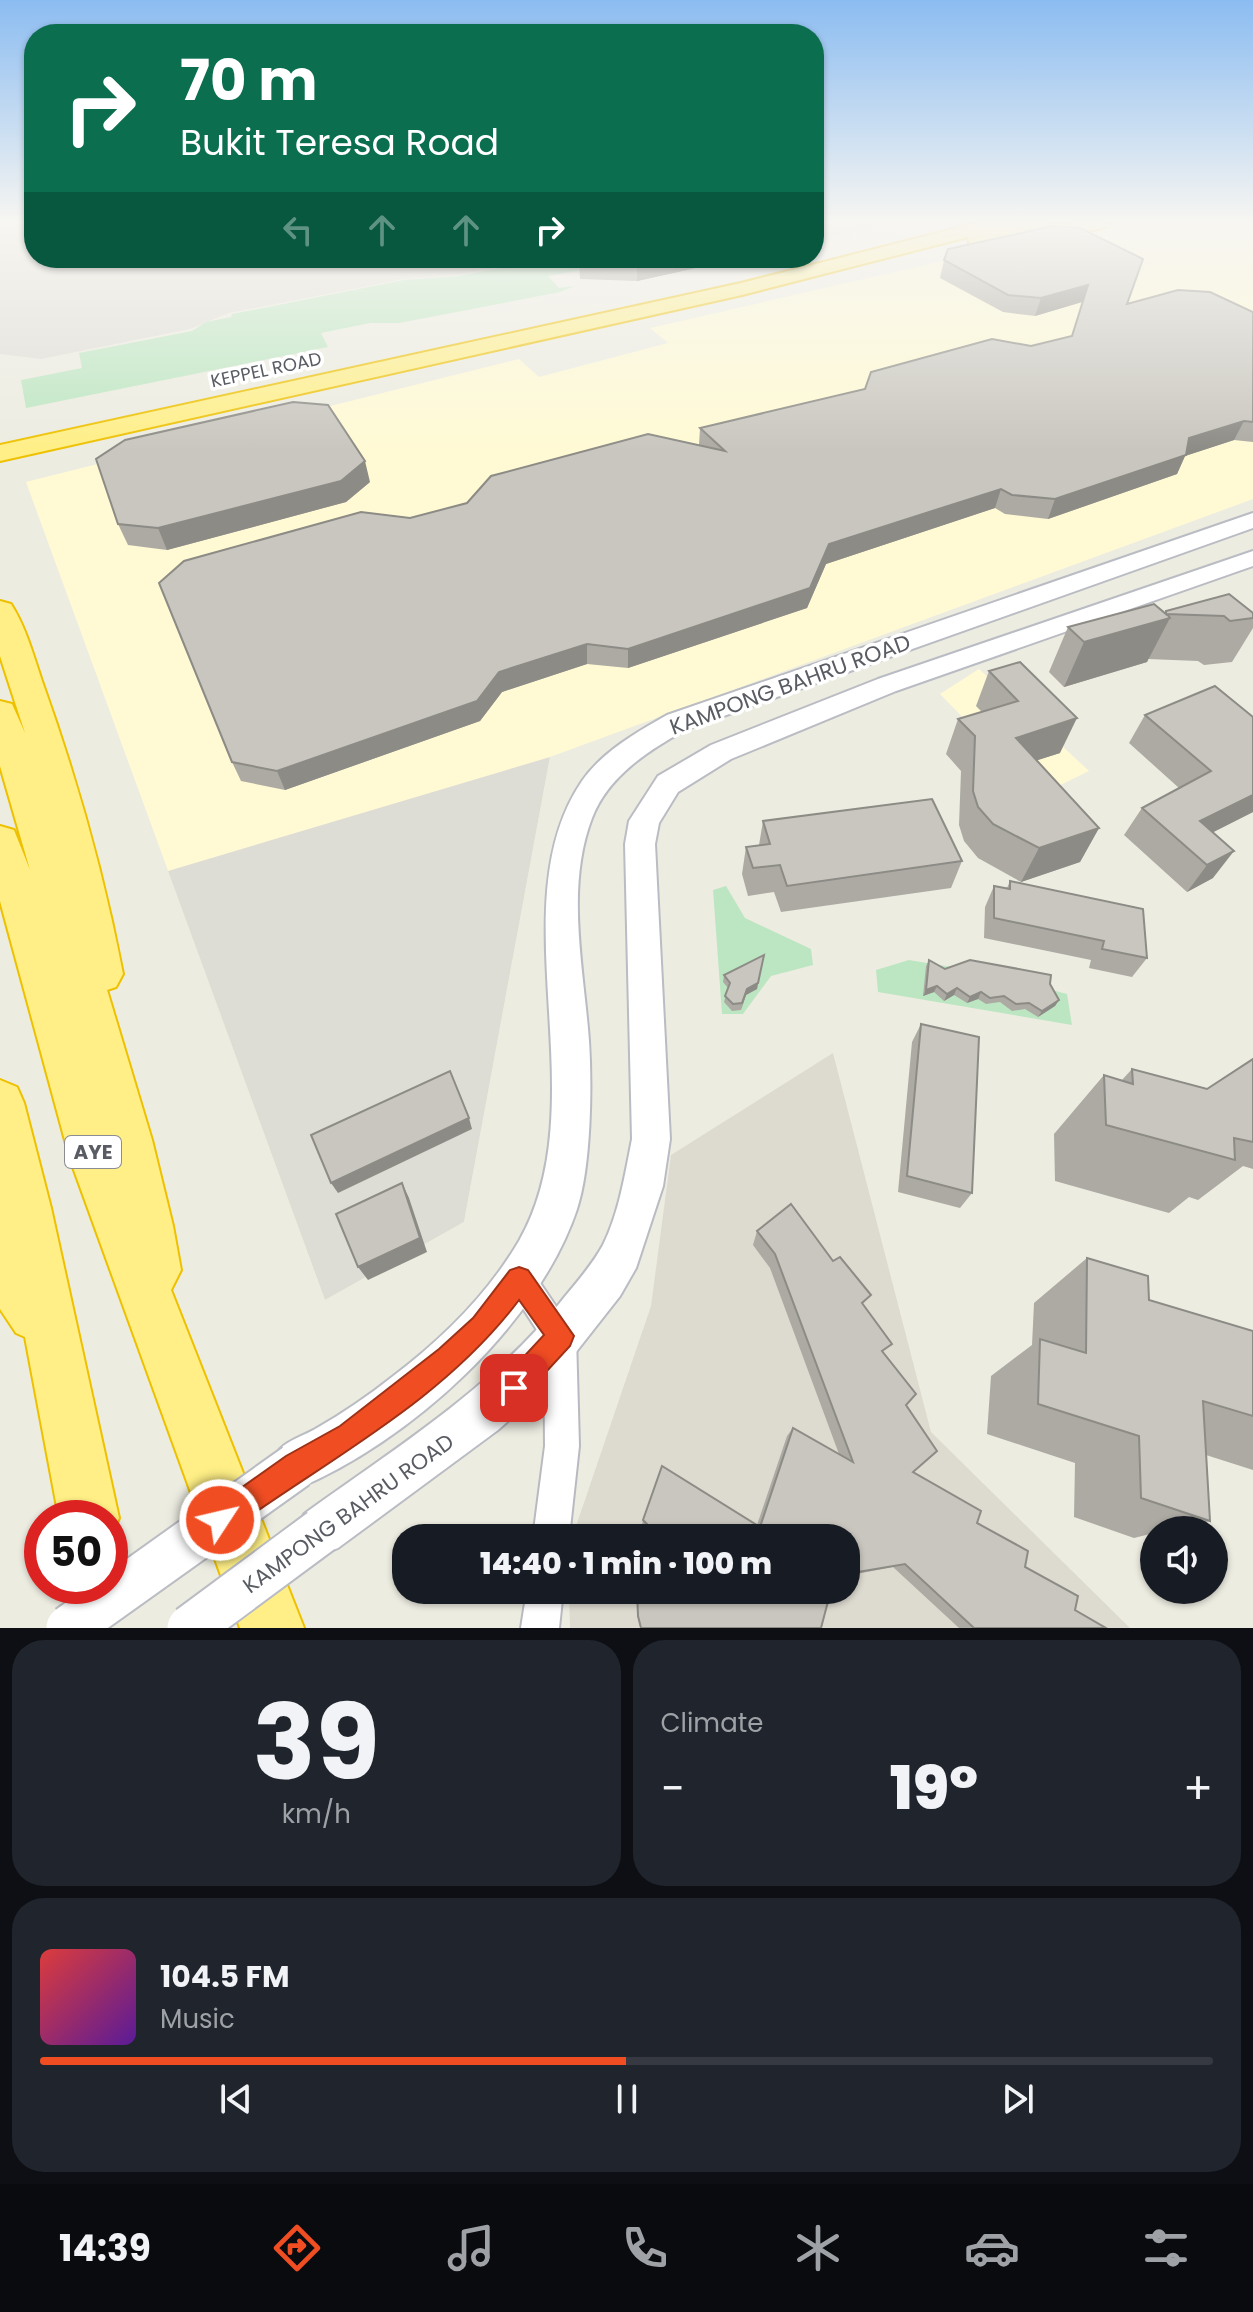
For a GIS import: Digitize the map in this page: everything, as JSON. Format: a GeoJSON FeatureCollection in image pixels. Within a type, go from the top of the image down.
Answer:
{"type":"FeatureCollection","features":[{"type":"Feature","properties":{"kind":"highway"},"geometry":{"type":"LineString","coordinates":[[0,438],[626,299]]}},
{"type":"Feature","properties":{"kind":"highway"},"geometry":{"type":"LineString","coordinates":[[0,453],[351,373],[418,362],[698,299]]}},
{"type":"Feature","properties":{"kind":"highway","name":"KEPPEL ROAD"},"geometry":{"type":"LineString","coordinates":[[166,391],[371,348],[533,320]]}},
{"type":"Feature","properties":{"kind":"highway","name":"KEPPEL ROAD"},"geometry":{"type":"LineString","coordinates":[[0,463],[354,381],[418,362]]}},
{"type":"Feature","properties":{"kind":"highway"},"geometry":{"type":"LineString","coordinates":[[0,479],[176,423]]}},
{"type":"Feature","properties":{"kind":"highway"},"geometry":{"type":"LineString","coordinates":[[0,611],[47,739],[77,845],[91,908],[121,1105]]}},
{"type":"Feature","properties":{"kind":"highway"},"geometry":{"type":"LineString","coordinates":[[0,713],[26,786],[121,1105],[141,1183],[166,1344]]}},
{"type":"Feature","properties":{"kind":"highway","name":"AYE"},"geometry":{"type":"LineString","coordinates":[[0,841],[38,953],[95,1159],[272,1628]]}},
{"type":"Feature","properties":{"kind":"highway"},"geometry":{"type":"LineString","coordinates":[[0,1103],[26,1208],[85,1500]]}},
{"type":"Feature","properties":{"kind":"highway"},"geometry":{"type":"LineString","coordinates":[[0,1237],[15,1285],[50,1336]]}},
{"type":"Feature","properties":{"kind":"highway"},"geometry":{"type":"LineString","coordinates":[[108,1604],[113,1628]]}},
{"type":"Feature","properties":{"kind":"main road","name":"KAMPONG BAHRU ROAD"},"geometry":{"type":"LineString","coordinates":[[69,1628],[296,1466],[350,1436],[482,1327],[519,1279],[554,1217],[563,1182],[572,1076],[563,897],[566,861],[584,805],[604,775],[646,739],[677,722],[837,664],[987,616],[1074,582],[1253,520]]}},
{"type":"Feature","properties":{"kind":"main road","name":"KAMPONG BAHRU ROAD"},"geometry":{"type":"LineString","coordinates":[[190,1628],[482,1414],[522,1380],[605,1281],[621,1253],[643,1186],[648,1158],[649,1050],[639,870],[644,821],[668,784],[721,752],[887,685],[1253,558]]}},
{"type":"Feature","properties":{"kind":"main road"},"geometry":{"type":"LineString","coordinates":[[837,664],[852,677],[887,685]]}},
{"type":"Feature","properties":{"kind":"street"},"geometry":{"type":"LineString","coordinates":[[519,1279],[560,1336],[562,1446],[553,1524]]}},
{"type":"Feature","properties":{"kind":"street"},"geometry":{"type":"LineString","coordinates":[[540,1628],[543,1604]]}},
{"type":"Feature","properties":{"kind":"shaded area"},"geometry":{"type":"Polygon","coordinates":[[[0,299],[301,299],[229,313],[190,329],[41,359],[0,354],[0,299]]]}},
{"type":"Feature","properties":{"kind":"shaded area"},"geometry":{"type":"Polygon","coordinates":[[[777,299],[1253,299],[1253,499],[550,757],[464,1222],[325,1300],[26,482],[519,359],[539,377],[668,343],[650,328],[777,299]]]}},
{"type":"Feature","properties":{"kind":"shaded area"},"geometry":{"type":"Polygon","coordinates":[[[979,669],[1089,771],[1052,789],[1036,792],[940,694],[979,669]]]}},
{"type":"Feature","properties":{"kind":"shaded area"},"geometry":{"type":"Polygon","coordinates":[[[550,757],[464,1222],[325,1300],[168,871],[550,757]]]}},
{"type":"Feature","properties":{"kind":"shaded area"},"geometry":{"type":"Polygon","coordinates":[[[833,1053],[931,1432],[1130,1628],[570,1628],[569,1604],[860,1604],[860,1524],[577,1524],[651,1306],[671,1155],[833,1053]]]}},
{"type":"Feature","properties":{"kind":"green space"},"geometry":{"type":"Polygon","coordinates":[[[308,299],[524,299],[399,323],[370,323],[321,333],[328,347],[26,408],[21,380],[82,368],[79,353],[192,331],[206,322],[231,317],[232,314],[308,299]]]}},
{"type":"Feature","properties":{"kind":"green space"},"geometry":{"type":"Polygon","coordinates":[[[726,886],[745,918],[811,949],[813,965],[771,976],[743,1014],[722,1014],[713,890],[726,886]]]}},
{"type":"Feature","properties":{"kind":"green space"},"geometry":{"type":"Polygon","coordinates":[[[909,960],[988,973],[1067,994],[1072,1025],[878,992],[876,970],[909,960]]]}},
{"type":"Feature","properties":{"kind":"building"},"geometry":{"type":"Polygon","coordinates":[[[1084,299],[1129,299],[1127,304],[1145,299],[1225,299],[1253,312],[1253,422],[1244,421],[1189,438],[1186,455],[1055,499],[1012,495],[1001,489],[829,544],[810,588],[628,649],[587,644],[499,672],[477,701],[277,771],[232,762],[159,583],[184,561],[361,512],[410,518],[467,503],[491,476],[648,434],[725,451],[700,428],[865,389],[871,372],[992,339],[1031,346],[1072,336],[1084,299]]]}},
{"type":"Feature","properties":{"kind":"building"},"geometry":{"type":"Polygon","coordinates":[[[293,402],[328,405],[365,461],[341,481],[158,528],[118,524],[96,459],[125,440],[293,402]]]}},
{"type":"Feature","properties":{"kind":"building"},"geometry":{"type":"Polygon","coordinates":[[[1229,594],[1253,613],[1253,618],[1230,621],[1224,616],[1167,614],[1170,618],[1084,642],[1068,627],[1154,604],[1166,614],[1166,611],[1229,594]]]}},
{"type":"Feature","properties":{"kind":"building"},"geometry":{"type":"Polygon","coordinates":[[[1020,662],[1077,718],[1016,738],[1099,828],[1039,848],[993,824],[978,807],[973,791],[975,736],[958,719],[1018,701],[989,671],[1020,662]]]}},
{"type":"Feature","properties":{"kind":"building"},"geometry":{"type":"Polygon","coordinates":[[[1215,686],[1253,717],[1253,795],[1200,821],[1234,851],[1207,865],[1142,808],[1211,771],[1145,715],[1215,686]]]}},
{"type":"Feature","properties":{"kind":"building"},"geometry":{"type":"Polygon","coordinates":[[[932,799],[962,861],[787,886],[780,865],[753,868],[746,847],[770,844],[763,821],[932,799]]]}},
{"type":"Feature","properties":{"kind":"building"},"geometry":{"type":"Polygon","coordinates":[[[1010,881],[1143,909],[1147,958],[1102,949],[1104,941],[994,918],[994,886],[1010,889],[1010,881]]]}},
{"type":"Feature","properties":{"kind":"building"},"geometry":{"type":"Polygon","coordinates":[[[764,955],[758,983],[747,989],[742,1003],[733,1004],[725,996],[730,983],[724,975],[764,955]]]}},
{"type":"Feature","properties":{"kind":"building"},"geometry":{"type":"Polygon","coordinates":[[[929,960],[945,969],[970,960],[1051,975],[1050,984],[1059,1000],[1042,1011],[1029,1003],[1016,1004],[1004,996],[990,998],[981,992],[970,997],[957,988],[947,994],[937,986],[926,990],[929,960]]]}},
{"type":"Feature","properties":{"kind":"building"},"geometry":{"type":"Polygon","coordinates":[[[921,1024],[979,1037],[972,1193],[907,1176],[921,1024]]]}},
{"type":"Feature","properties":{"kind":"building"},"geometry":{"type":"Polygon","coordinates":[[[1253,1059],[1253,1142],[1234,1138],[1235,1160],[1106,1125],[1104,1075],[1133,1084],[1132,1069],[1207,1089],[1253,1059]]]}},
{"type":"Feature","properties":{"kind":"building"},"geometry":{"type":"Polygon","coordinates":[[[450,1071],[469,1118],[331,1183],[311,1135],[450,1071]]]}},
{"type":"Feature","properties":{"kind":"building"},"geometry":{"type":"Polygon","coordinates":[[[402,1183],[420,1238],[358,1267],[336,1214],[402,1183]]]}},
{"type":"Feature","properties":{"kind":"building"},"geometry":{"type":"Polygon","coordinates":[[[791,1204],[833,1261],[840,1257],[871,1295],[862,1303],[892,1344],[882,1351],[916,1394],[906,1405],[937,1451],[913,1472],[981,1511],[977,1523],[1028,1551],[1025,1567],[1078,1596],[1075,1610],[1106,1628],[974,1628],[905,1564],[860,1572],[860,1524],[761,1524],[793,1428],[853,1462],[775,1254],[757,1231],[791,1204]]]}},
{"type":"Feature","properties":{"kind":"building"},"geometry":{"type":"Polygon","coordinates":[[[1087,1258],[1148,1276],[1149,1300],[1253,1331],[1253,1416],[1203,1401],[1210,1516],[1195,1516],[1141,1498],[1139,1436],[1038,1404],[1040,1339],[1086,1353],[1087,1258]]]}},
{"type":"Feature","properties":{"kind":"building"},"geometry":{"type":"Polygon","coordinates":[[[662,1466],[755,1524],[647,1524],[643,1520],[662,1466]]]}},
{"type":"Feature","properties":{"kind":"building"},"geometry":{"type":"Polygon","coordinates":[[[638,1604],[827,1604],[821,1628],[641,1628],[638,1604]]]}},
{"type":"Feature","properties":{"kind":"route"},"geometry":{"type":"LineString","coordinates":[[220,1520],[296,1466],[350,1436],[448,1358],[482,1327],[519,1279],[560,1336],[514,1388]]}}]}
